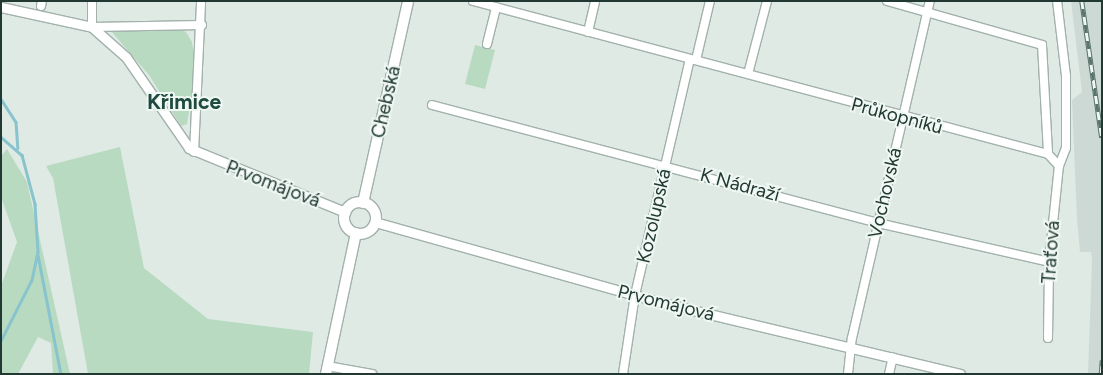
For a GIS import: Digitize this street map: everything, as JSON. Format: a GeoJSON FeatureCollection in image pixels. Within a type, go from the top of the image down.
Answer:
{"type":"FeatureCollection","features":[{"type":"Feature","properties":{"kind":"main road","name":"Chebská"},"geometry":{"type":"LineString","coordinates":[[363,203],[408,1]]}},
{"type":"Feature","properties":{"kind":"main road"},"geometry":{"type":"LineString","coordinates":[[363,203],[371,208],[375,222],[366,233],[356,234],[346,225],[345,212],[353,204],[363,203]]}},
{"type":"Feature","properties":{"kind":"main road"},"geometry":{"type":"LineString","coordinates":[[326,370],[356,234]]}},
{"type":"Feature","properties":{"kind":"street"},"geometry":{"type":"LineString","coordinates":[[92,1],[92,27],[126,57],[178,137],[198,154]]}},
{"type":"Feature","properties":{"kind":"street"},"geometry":{"type":"LineString","coordinates":[[198,154],[202,1]]}},
{"type":"Feature","properties":{"kind":"street","name":"Průkopníků"},"geometry":{"type":"LineString","coordinates":[[473,1],[748,74],[903,118],[1048,154]]}},
{"type":"Feature","properties":{"kind":"street"},"geometry":{"type":"LineString","coordinates":[[588,32],[595,1]]}},
{"type":"Feature","properties":{"kind":"street","name":"Kozolupská"},"geometry":{"type":"LineString","coordinates":[[623,374],[635,295],[666,164],[710,1]]}},
{"type":"Feature","properties":{"kind":"street"},"geometry":{"type":"LineString","coordinates":[[748,74],[768,1]]}},
{"type":"Feature","properties":{"kind":"street"},"geometry":{"type":"LineString","coordinates":[[887,1],[1042,45],[1048,154],[1059,166]]}},
{"type":"Feature","properties":{"kind":"street","name":"Vochovská"},"geometry":{"type":"LineString","coordinates":[[848,374],[850,348],[930,1]]}},
{"type":"Feature","properties":{"kind":"street","name":"Traťová"},"geometry":{"type":"LineString","coordinates":[[1048,338],[1049,262],[1059,166],[1066,148],[1066,76],[1057,1]]}},
{"type":"Feature","properties":{"kind":"street"},"geometry":{"type":"LineString","coordinates":[[1,7],[92,27],[202,25]]}},
{"type":"Feature","properties":{"kind":"street"},"geometry":{"type":"LineString","coordinates":[[487,44],[496,7]]}},
{"type":"Feature","properties":{"kind":"street","name":"K Nádraží"},"geometry":{"type":"LineString","coordinates":[[432,105],[666,164],[878,223],[1049,262]]}},
{"type":"Feature","properties":{"kind":"street","name":"Prvomájová"},"geometry":{"type":"LineString","coordinates":[[198,154],[345,212]]}},
{"type":"Feature","properties":{"kind":"street","name":"Prvomájová"},"geometry":{"type":"LineString","coordinates":[[375,222],[635,295],[894,358],[922,369],[960,374]]}},
{"type":"Feature","properties":{"kind":"street"},"geometry":{"type":"LineString","coordinates":[[889,374],[894,358]]}},
{"type":"Feature","properties":{"kind":"street"},"geometry":{"type":"LineString","coordinates":[[326,370],[372,374]]}},
{"type":"Feature","properties":{"kind":"shaded area"},"geometry":{"type":"Polygon","coordinates":[[[1071,1],[1102,1],[1102,374],[1088,374],[1092,259],[1091,252],[1080,252],[1077,219],[1072,100],[1082,92],[1071,1]]]}},
{"type":"Feature","properties":{"kind":"green space"},"geometry":{"type":"Polygon","coordinates":[[[178,29],[186,32],[192,42],[196,69],[187,124],[181,126],[149,75],[110,30],[178,29]]]}},
{"type":"Feature","properties":{"kind":"green space"},"geometry":{"type":"Polygon","coordinates":[[[475,45],[495,50],[485,89],[465,84],[475,45]]]}},
{"type":"Feature","properties":{"kind":"green space"},"geometry":{"type":"Polygon","coordinates":[[[120,147],[144,268],[208,319],[313,332],[309,374],[88,374],[53,178],[46,166],[120,147]]]}},
{"type":"Feature","properties":{"kind":"green space"},"geometry":{"type":"Polygon","coordinates":[[[7,149],[27,182],[70,374],[53,374],[51,343],[38,337],[18,374],[1,374],[1,286],[17,242],[1,197],[1,156],[7,149]]]}},
{"type":"Feature","properties":{"kind":"waterway"},"geometry":{"type":"LineString","coordinates":[[1,99],[16,122],[18,148]]}},
{"type":"Feature","properties":{"kind":"waterway"},"geometry":{"type":"LineString","coordinates":[[1,137],[22,155],[35,204],[38,252],[32,280],[1,341]]}},
{"type":"Feature","properties":{"kind":"waterway"},"geometry":{"type":"LineString","coordinates":[[38,255],[61,374]]}},
{"type":"Feature","properties":{"kind":"railway"},"geometry":{"type":"LineString","coordinates":[[1082,1],[1102,138]]}},
{"type":"Feature","properties":{"kind":"railway"},"geometry":{"type":"LineString","coordinates":[[1101,374],[1102,360]]}},
{"type":"Feature","properties":{"kind":"district","name":"Křimice"},"geometry":{"type":"Point","coordinates":[184,102]}}]}
